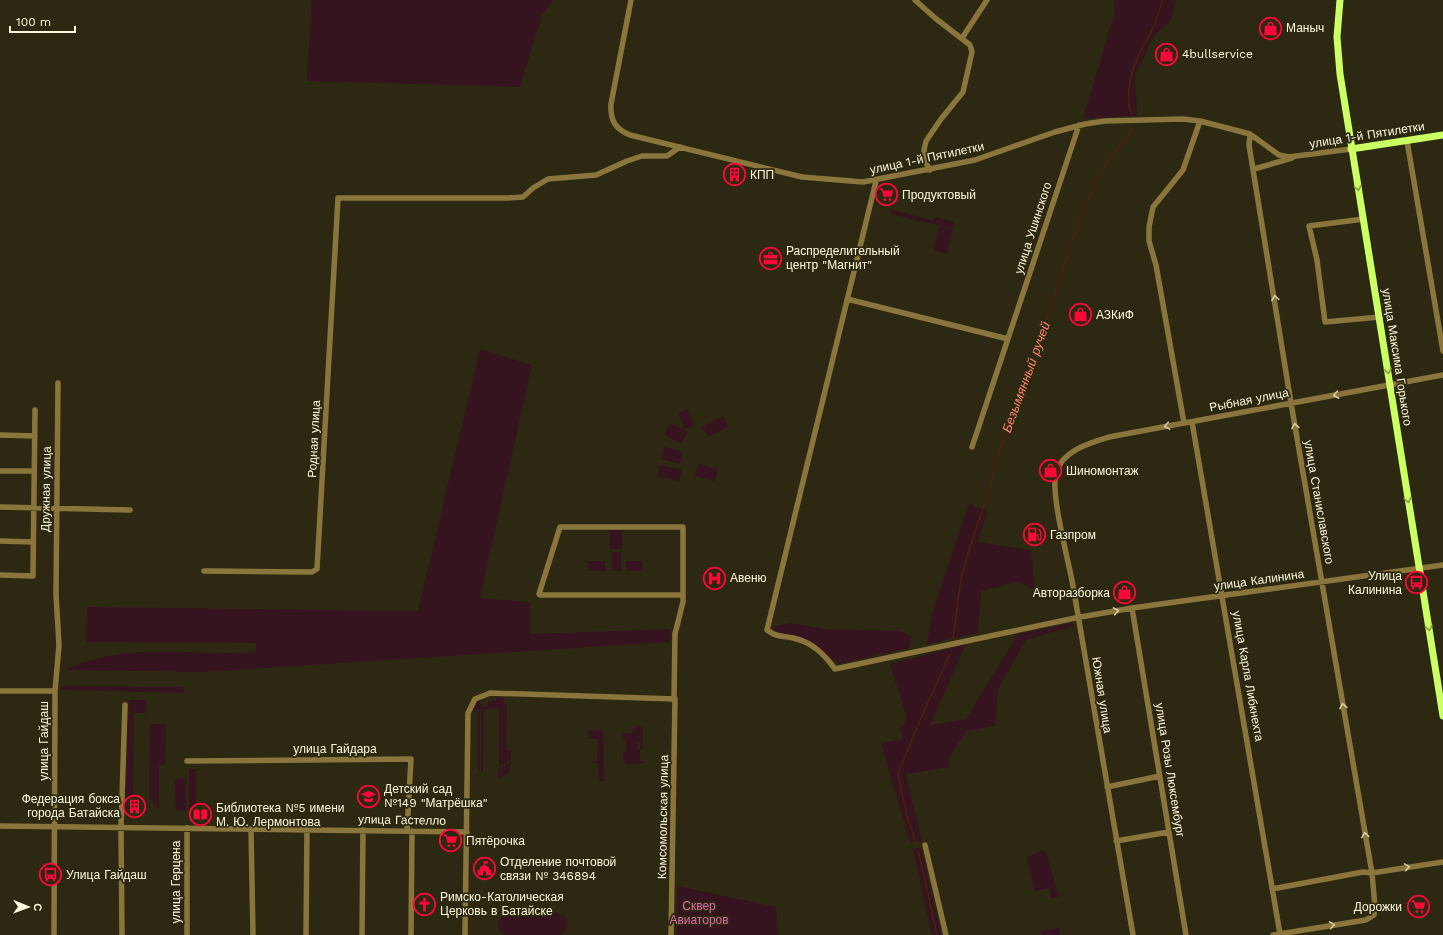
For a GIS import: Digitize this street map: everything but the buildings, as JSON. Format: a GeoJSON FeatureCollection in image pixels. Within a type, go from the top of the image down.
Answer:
{"type":"FeatureCollection","features":[{"type":"Feature","properties":{"kind":"main road","name":"улица Максима Горького"},"geometry":{"type":"LineString","coordinates":[[1340,0],[1338,61],[1443,716]]}},
{"type":"Feature","properties":{"kind":"main road","name":"улица 1-й Пятилетки"},"geometry":{"type":"LineString","coordinates":[[1351,149],[1443,134]]}},
{"type":"Feature","properties":{"kind":"street","name":"улица 1-й Пятилетки"},"geometry":{"type":"LineString","coordinates":[[631,0],[611,104],[610,114],[616,127],[625,133],[680,147],[733,158],[808,178],[863,182],[876,181],[988,156],[1079,125],[1128,120],[1183,119],[1200,121],[1250,134],[1280,155],[1295,158]]}},
{"type":"Feature","properties":{"kind":"street"},"geometry":{"type":"LineString","coordinates":[[915,0],[934,18],[970,45],[972,52],[964,92],[941,119],[926,141],[924,150],[925,160],[930,170]]}},
{"type":"Feature","properties":{"kind":"street"},"geometry":{"type":"LineString","coordinates":[[962,38],[987,0]]}},
{"type":"Feature","properties":{"kind":"street"},"geometry":{"type":"LineString","coordinates":[[1184,423],[1156,264],[1149,241],[1149,227],[1153,206],[1183,170],[1200,121]]}},
{"type":"Feature","properties":{"kind":"street","name":"улица Ушинского"},"geometry":{"type":"LineString","coordinates":[[972,447],[1079,125]]}},
{"type":"Feature","properties":{"kind":"street","name":"улица Станиславского"},"geometry":{"type":"LineString","coordinates":[[1250,134],[1250,145],[1291,403],[1372,873],[1375,907],[1374,915],[1371,918],[1280,934]]}},
{"type":"Feature","properties":{"kind":"street"},"geometry":{"type":"LineString","coordinates":[[1407,141],[1443,351]]}},
{"type":"Feature","properties":{"kind":"street","name":"Родная улица"},"geometry":{"type":"LineString","coordinates":[[204,571],[312,572],[317,569],[338,198],[508,198],[523,196],[532,188],[548,179],[596,175],[642,156],[667,156],[680,147]]}},
{"type":"Feature","properties":{"kind":"street","name":"улица 1-й Пятилетки"},"geometry":{"type":"LineString","coordinates":[[1254,169],[1295,158],[1351,149]]}},
{"type":"Feature","properties":{"kind":"street"},"geometry":{"type":"LineString","coordinates":[[876,181],[847,299],[1008,339]]}},
{"type":"Feature","properties":{"kind":"street"},"geometry":{"type":"LineString","coordinates":[[1364,219],[1309,226],[1317,260],[1325,322],[1380,316]]}},
{"type":"Feature","properties":{"kind":"street","name":"улица Калинина"},"geometry":{"type":"LineString","coordinates":[[847,299],[767,630],[774,635],[795,638],[815,646],[835,668],[1132,608],[1443,565]]}},
{"type":"Feature","properties":{"kind":"street","name":"Рыбная улица"},"geometry":{"type":"LineString","coordinates":[[1064,460],[1071,453],[1094,442],[1184,423],[1443,375]]}},
{"type":"Feature","properties":{"kind":"street","name":"Дружная улица"},"geometry":{"type":"LineString","coordinates":[[56,594],[58,383]]}},
{"type":"Feature","properties":{"kind":"street"},"geometry":{"type":"LineString","coordinates":[[0,575],[33,576],[35,410]]}},
{"type":"Feature","properties":{"kind":"street","name":"улица Карла Либкнехта"},"geometry":{"type":"LineString","coordinates":[[1192,422],[1280,934]]}},
{"type":"Feature","properties":{"kind":"street"},"geometry":{"type":"LineString","coordinates":[[0,435],[35,436]]}},
{"type":"Feature","properties":{"kind":"street","name":"Южная улица"},"geometry":{"type":"LineString","coordinates":[[1064,460],[1056,474],[1055,489],[1133,935]]}},
{"type":"Feature","properties":{"kind":"street"},"geometry":{"type":"LineString","coordinates":[[0,471],[34,471]]}},
{"type":"Feature","properties":{"kind":"street"},"geometry":{"type":"LineString","coordinates":[[0,507],[56,507],[130,510]]}},
{"type":"Feature","properties":{"kind":"street","name":"Комсомольская улица"},"geometry":{"type":"LineString","coordinates":[[671,935],[675,634],[683,596],[683,526],[560,527],[539,594],[683,596]]}},
{"type":"Feature","properties":{"kind":"street"},"geometry":{"type":"LineString","coordinates":[[0,541],[33,542]]}},
{"type":"Feature","properties":{"kind":"street","name":"улица Гайдаш"},"geometry":{"type":"LineString","coordinates":[[54,935],[55,691],[59,645],[56,594]]}},
{"type":"Feature","properties":{"kind":"street","name":"улица Розы Люксембург"},"geometry":{"type":"LineString","coordinates":[[1132,608],[1186,935]]}},
{"type":"Feature","properties":{"kind":"street"},"geometry":{"type":"LineString","coordinates":[[0,691],[55,691]]}},
{"type":"Feature","properties":{"kind":"street"},"geometry":{"type":"LineString","coordinates":[[465,935],[468,713],[475,699],[490,693],[674,699]]}},
{"type":"Feature","properties":{"kind":"street"},"geometry":{"type":"LineString","coordinates":[[122,935],[121,828],[125,705]]}},
{"type":"Feature","properties":{"kind":"street","name":"улица Гайдара"},"geometry":{"type":"LineString","coordinates":[[187,761],[411,759],[410,831]]}},
{"type":"Feature","properties":{"kind":"street"},"geometry":{"type":"LineString","coordinates":[[1107,787],[1160,776]]}},
{"type":"Feature","properties":{"kind":"street","name":"улица Гастелло"},"geometry":{"type":"LineString","coordinates":[[0,826],[55,828],[307,829],[467,832]]}},
{"type":"Feature","properties":{"kind":"street","name":"улица Герцена"},"geometry":{"type":"LineString","coordinates":[[187,828],[187,935]]}},
{"type":"Feature","properties":{"kind":"street"},"geometry":{"type":"LineString","coordinates":[[251,829],[253,935]]}},
{"type":"Feature","properties":{"kind":"street"},"geometry":{"type":"LineString","coordinates":[[306,935],[307,829]]}},
{"type":"Feature","properties":{"kind":"street"},"geometry":{"type":"LineString","coordinates":[[362,935],[363,830]]}},
{"type":"Feature","properties":{"kind":"street"},"geometry":{"type":"LineString","coordinates":[[410,831],[411,935]]}},
{"type":"Feature","properties":{"kind":"street"},"geometry":{"type":"LineString","coordinates":[[1116,841],[1170,832]]}},
{"type":"Feature","properties":{"kind":"street"},"geometry":{"type":"LineString","coordinates":[[925,846],[946,935]]}},
{"type":"Feature","properties":{"kind":"street"},"geometry":{"type":"LineString","coordinates":[[1272,889],[1363,872],[1372,873],[1443,862]]}},
{"type":"Feature","properties":{"kind":"street"},"geometry":{"type":"LineString","coordinates":[[1273,935],[1280,934]]}},
{"type":"Feature","properties":{"kind":"green space"},"geometry":{"type":"Polygon","coordinates":[[[312,0],[553,0],[542,15],[520,87],[307,81],[312,0]]]}},
{"type":"Feature","properties":{"kind":"green space"},"geometry":{"type":"Polygon","coordinates":[[[1114,0],[1176,0],[1171,20],[1154,36],[1135,75],[1137,116],[1083,118],[1115,12],[1114,0]]]}},
{"type":"Feature","properties":{"kind":"green space"},"geometry":{"type":"Polygon","coordinates":[[[892,210],[933,220],[932,224],[891,214],[892,210]]]}},
{"type":"Feature","properties":{"kind":"green space"},"geometry":{"type":"Polygon","coordinates":[[[935,217],[955,222],[953,229],[933,224],[935,217]]]}},
{"type":"Feature","properties":{"kind":"green space"},"geometry":{"type":"Polygon","coordinates":[[[939,226],[953,230],[947,254],[933,250],[939,226]]]}},
{"type":"Feature","properties":{"kind":"green space"},"geometry":{"type":"Polygon","coordinates":[[[480,349],[532,365],[480,598],[530,602],[530,634],[671,629],[670,642],[205,672],[65,670],[89,661],[113,655],[136,652],[256,652],[256,643],[86,642],[87,607],[418,611],[480,349]]]}},
{"type":"Feature","properties":{"kind":"green space"},"geometry":{"type":"Polygon","coordinates":[[[687,409],[694,425],[685,429],[678,413],[687,409]]]}},
{"type":"Feature","properties":{"kind":"green space"},"geometry":{"type":"Polygon","coordinates":[[[723,416],[728,427],[708,437],[702,427],[723,416]]]}},
{"type":"Feature","properties":{"kind":"green space"},"geometry":{"type":"Polygon","coordinates":[[[670,423],[688,432],[681,444],[664,435],[670,423]]]}},
{"type":"Feature","properties":{"kind":"green space"},"geometry":{"type":"Polygon","coordinates":[[[664,447],[683,452],[680,464],[661,459],[664,447]]]}},
{"type":"Feature","properties":{"kind":"green space"},"geometry":{"type":"Polygon","coordinates":[[[698,464],[718,469],[715,481],[695,476],[698,464]]]}},
{"type":"Feature","properties":{"kind":"green space"},"geometry":{"type":"Polygon","coordinates":[[[660,465],[682,470],[679,481],[658,476],[660,465]]]}},
{"type":"Feature","properties":{"kind":"green space"},"geometry":{"type":"Polygon","coordinates":[[[969,503],[987,512],[978,542],[1031,550],[1035,590],[1017,582],[981,591],[978,633],[927,644],[932,614],[969,503]]]}},
{"type":"Feature","properties":{"kind":"green space"},"geometry":{"type":"Polygon","coordinates":[[[610,530],[622,530],[622,549],[610,549],[610,530]]]}},
{"type":"Feature","properties":{"kind":"green space"},"geometry":{"type":"Polygon","coordinates":[[[612,552],[621,552],[621,571],[612,571],[612,552]]]}},
{"type":"Feature","properties":{"kind":"green space"},"geometry":{"type":"Polygon","coordinates":[[[588,561],[605,561],[605,571],[588,571],[588,561]]]}},
{"type":"Feature","properties":{"kind":"green space"},"geometry":{"type":"Polygon","coordinates":[[[626,561],[642,561],[642,571],[626,571],[626,561]]]}},
{"type":"Feature","properties":{"kind":"green space"},"geometry":{"type":"Polygon","coordinates":[[[790,623],[826,629],[900,631],[912,636],[909,648],[839,664],[812,643],[776,632],[771,627],[790,623]]]}},
{"type":"Feature","properties":{"kind":"green space"},"geometry":{"type":"Polygon","coordinates":[[[1073,623],[1074,626],[1026,640],[998,689],[995,726],[966,731],[949,758],[950,767],[906,774],[922,841],[910,842],[881,743],[903,739],[900,726],[904,725],[906,715],[890,664],[966,644],[930,725],[966,719],[1018,634],[1073,623]]]}},
{"type":"Feature","properties":{"kind":"green space"},"geometry":{"type":"Polygon","coordinates":[[[61,686],[184,687],[184,693],[61,690],[61,686]]]}},
{"type":"Feature","properties":{"kind":"green space"},"geometry":{"type":"Polygon","coordinates":[[[496,697],[504,697],[504,704],[507,705],[506,750],[511,750],[511,760],[499,766],[499,708],[472,710],[474,704],[478,701],[480,700],[481,707],[488,706],[488,701],[496,701],[496,697]]]}},
{"type":"Feature","properties":{"kind":"green space"},"geometry":{"type":"Polygon","coordinates":[[[129,700],[146,700],[146,713],[134,713],[133,799],[126,799],[129,700]]]}},
{"type":"Feature","properties":{"kind":"green space"},"geometry":{"type":"Polygon","coordinates":[[[484,710],[483,773],[481,773],[481,711],[484,710]]]}},
{"type":"Feature","properties":{"kind":"green space"},"geometry":{"type":"Polygon","coordinates":[[[478,711],[480,711],[480,769],[478,770],[478,711]]]}},
{"type":"Feature","properties":{"kind":"green space"},"geometry":{"type":"Polygon","coordinates":[[[150,724],[166,724],[165,764],[159,765],[159,810],[149,798],[150,724]]]}},
{"type":"Feature","properties":{"kind":"green space"},"geometry":{"type":"Polygon","coordinates":[[[637,726],[643,727],[643,749],[640,749],[640,761],[644,761],[644,763],[627,765],[623,761],[623,753],[626,752],[625,739],[623,738],[622,733],[632,733],[632,730],[637,726]],[[637,743],[637,749],[640,749],[640,743],[637,743]]]}},
{"type":"Feature","properties":{"kind":"green space"},"geometry":{"type":"Polygon","coordinates":[[[603,730],[604,781],[599,781],[598,763],[593,763],[593,761],[597,761],[598,739],[588,739],[588,731],[603,730]]]}},
{"type":"Feature","properties":{"kind":"green space"},"geometry":{"type":"Polygon","coordinates":[[[511,762],[508,773],[498,779],[498,769],[511,762]]]}},
{"type":"Feature","properties":{"kind":"green space"},"geometry":{"type":"Polygon","coordinates":[[[189,769],[196,769],[196,818],[189,818],[189,769]]]}},
{"type":"Feature","properties":{"kind":"green space"},"geometry":{"type":"Polygon","coordinates":[[[186,778],[186,811],[176,810],[175,779],[186,778]]]}},
{"type":"Feature","properties":{"kind":"green space"},"geometry":{"type":"Polygon","coordinates":[[[921,848],[941,935],[932,935],[913,849],[921,848]]]}},
{"type":"Feature","properties":{"kind":"green space"},"geometry":{"type":"Polygon","coordinates":[[[1045,850],[1059,897],[1051,898],[1049,888],[1034,891],[1027,857],[1045,850]]]}},
{"type":"Feature","properties":{"kind":"green space","name":"Сквер Авиаторов"},"geometry":{"type":"Polygon","coordinates":[[[677,886],[776,907],[778,935],[677,935],[677,886]]]}},
{"type":"Feature","properties":{"kind":"green space"},"geometry":{"type":"Polygon","coordinates":[[[507,912],[558,913],[566,918],[567,928],[561,935],[505,935],[499,929],[498,923],[501,917],[507,912]]]}},
{"type":"Feature","properties":{"kind":"green space"},"geometry":{"type":"Polygon","coordinates":[[[1059,928],[1060,935],[1041,935],[1041,931],[1059,928]]]}},
{"type":"Feature","properties":{"kind":"waterway"},"geometry":{"type":"LineString","coordinates":[[1131,113],[1128,92],[1130,81],[1141,50],[1153,28],[1163,0]]}},
{"type":"Feature","properties":{"kind":"waterway","name":"Безымянный ручей"},"geometry":{"type":"LineString","coordinates":[[953,639],[961,578],[968,553],[990,487],[995,464],[1038,347],[1071,244],[1095,183],[1106,163],[1133,128]]}},
{"type":"Feature","properties":{"kind":"waterway","name":"Безымянный ручей"},"geometry":{"type":"LineString","coordinates":[[916,843],[907,816],[898,774],[917,727],[950,654]]}},
{"type":"Feature","properties":{"kind":"waterway"},"geometry":{"type":"LineString","coordinates":[[918,850],[937,935]]}},
{"type":"Feature","properties":{"kind":"waterway"},"geometry":{"type":"LineString","coordinates":[[471,935],[472,890]]}},
{"type":"Feature","properties":{"kind":"place","name":"Маныч"},"geometry":{"type":"Point","coordinates":[1270,28]}},
{"type":"Feature","properties":{"kind":"place","name":"4bullservice"},"geometry":{"type":"Point","coordinates":[1166,54]}},
{"type":"Feature","properties":{"kind":"place","name":"КПП"},"geometry":{"type":"Point","coordinates":[734,175]}},
{"type":"Feature","properties":{"kind":"place","name":"Продуктовый"},"geometry":{"type":"Point","coordinates":[886,195]}},
{"type":"Feature","properties":{"kind":"place","name":"Распределительный центр \"Магнит\""},"geometry":{"type":"Point","coordinates":[770,258]}},
{"type":"Feature","properties":{"kind":"place","name":"АЗКиФ"},"geometry":{"type":"Point","coordinates":[1080,315]}},
{"type":"Feature","properties":{"kind":"place","name":"Шиномонтаж"},"geometry":{"type":"Point","coordinates":[1050,471]}},
{"type":"Feature","properties":{"kind":"place","name":"Газпром"},"geometry":{"type":"Point","coordinates":[1035,535]}},
{"type":"Feature","properties":{"kind":"place","name":"Авеню"},"geometry":{"type":"Point","coordinates":[715,578]}},
{"type":"Feature","properties":{"kind":"place","name":"Улица Калинина"},"geometry":{"type":"Point","coordinates":[1417,583]}},
{"type":"Feature","properties":{"kind":"place","name":"Авторазборка"},"geometry":{"type":"Point","coordinates":[1125,593]}},
{"type":"Feature","properties":{"kind":"place","name":"Детский сад №149 \"Матрёшка\""},"geometry":{"type":"Point","coordinates":[368,796]}},
{"type":"Feature","properties":{"kind":"place","name":"Федерация бокса города Батайска"},"geometry":{"type":"Point","coordinates":[135,806]}},
{"type":"Feature","properties":{"kind":"place","name":"Библиотека №5 имени М. Ю. Лермонтова"},"geometry":{"type":"Point","coordinates":[200,815]}},
{"type":"Feature","properties":{"kind":"place","name":"Пятёрочка"},"geometry":{"type":"Point","coordinates":[451,841]}},
{"type":"Feature","properties":{"kind":"place","name":"Отделение почтовой связи № 346894"},"geometry":{"type":"Point","coordinates":[485,869]}},
{"type":"Feature","properties":{"kind":"place","name":"Улица Гайдаш"},"geometry":{"type":"Point","coordinates":[50,875]}},
{"type":"Feature","properties":{"kind":"place","name":"Римско-Католическая Церковь в Батайске"},"geometry":{"type":"Point","coordinates":[425,904]}},
{"type":"Feature","properties":{"kind":"place","name":"Дорожки"},"geometry":{"type":"Point","coordinates":[1418,907]}}]}
